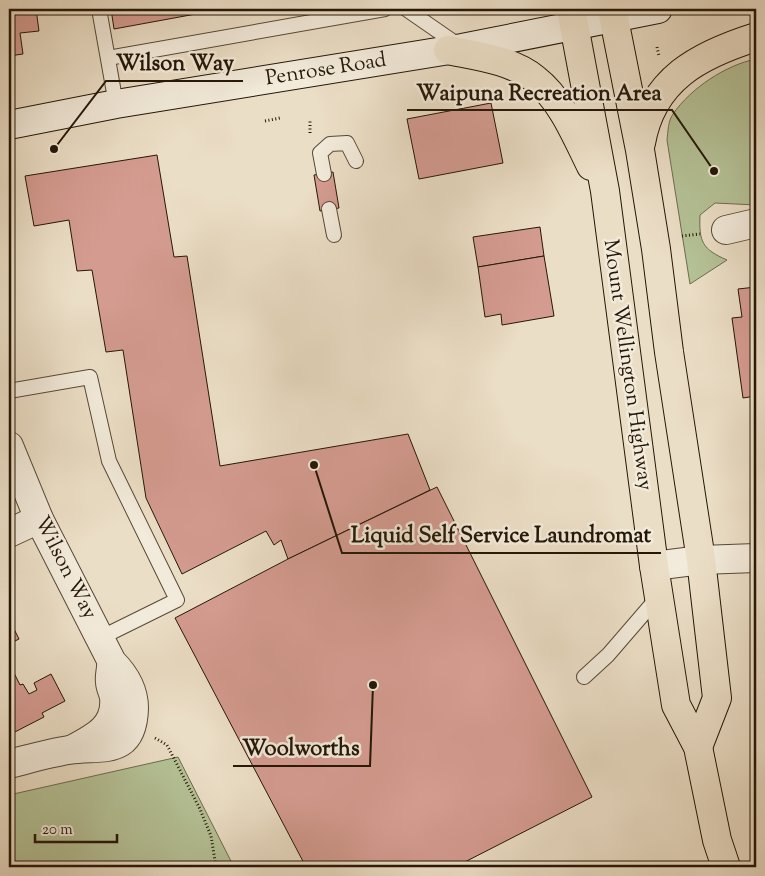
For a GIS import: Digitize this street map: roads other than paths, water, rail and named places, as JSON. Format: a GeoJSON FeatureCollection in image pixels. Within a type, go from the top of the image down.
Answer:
{"type":"FeatureCollection","features":[{"type":"Feature","properties":{"kind":"main road","name":"Penrose Road"},"geometry":{"type":"LineString","coordinates":[[9,125],[116,104],[455,49],[572,17],[658,9]]}},
{"type":"Feature","properties":{"kind":"main road","name":"Mount Wellington Highway"},"geometry":{"type":"LineString","coordinates":[[612,13],[640,150],[701,560],[717,698],[698,747]]}},
{"type":"Feature","properties":{"kind":"main road","name":"Mount Wellington Highway"},"geometry":{"type":"LineString","coordinates":[[572,17],[605,191],[654,566],[676,706],[698,747],[717,840],[728,866]]}},
{"type":"Feature","properties":{"kind":"main road"},"geometry":{"type":"LineString","coordinates":[[640,150],[644,125],[650,108],[658,96],[676,78],[700,59],[756,37]]}},
{"type":"Feature","properties":{"kind":"main road"},"geometry":{"type":"LineString","coordinates":[[455,49],[502,62],[526,72],[546,88],[576,136],[605,191]]}},
{"type":"Feature","properties":{"kind":"main road"},"geometry":{"type":"LineString","coordinates":[[726,230],[756,223]]}},
{"type":"Feature","properties":{"kind":"main road","name":"Wilson Way"},"geometry":{"type":"LineString","coordinates":[[9,446],[39,519],[112,662],[110,683],[114,696],[114,713],[107,726],[96,737],[70,750],[9,764]]}},
{"type":"Feature","properties":{"kind":"main road"},"geometry":{"type":"LineString","coordinates":[[9,533],[39,519]]}},
{"type":"Feature","properties":{"kind":"main road"},"geometry":{"type":"LineString","coordinates":[[654,566],[701,560],[756,558]]}},
{"type":"Feature","properties":{"kind":"lane"},"geometry":{"type":"LineString","coordinates":[[99,9],[116,104]]}},
{"type":"Feature","properties":{"kind":"lane"},"geometry":{"type":"LineString","coordinates":[[107,52],[385,9]]}},
{"type":"Feature","properties":{"kind":"lane"},"geometry":{"type":"LineString","coordinates":[[406,9],[455,49]]}},
{"type":"Feature","properties":{"kind":"lane"},"geometry":{"type":"LineString","coordinates":[[324,174],[320,153],[330,144],[347,143],[356,160]]}},
{"type":"Feature","properties":{"kind":"lane"},"geometry":{"type":"LineString","coordinates":[[329,209],[334,235]]}},
{"type":"Feature","properties":{"kind":"lane"},"geometry":{"type":"LineString","coordinates":[[9,391],[90,378],[109,461],[177,600],[100,638]]}},
{"type":"Feature","properties":{"kind":"lane"},"geometry":{"type":"LineString","coordinates":[[584,677],[608,655],[659,596]]}},
{"type":"Feature","properties":{"kind":"place","name":"Wilson Way"},"geometry":{"type":"Point","coordinates":[54,149]}},
{"type":"Feature","properties":{"kind":"place","name":"Waipuna Recreation Area"},"geometry":{"type":"Point","coordinates":[714,171]}},
{"type":"Feature","properties":{"kind":"place","name":"Liquid Self Service Laundromat"},"geometry":{"type":"Point","coordinates":[314,465]}},
{"type":"Feature","properties":{"kind":"place","name":"Woolworths"},"geometry":{"type":"Point","coordinates":[373,685]}}]}
